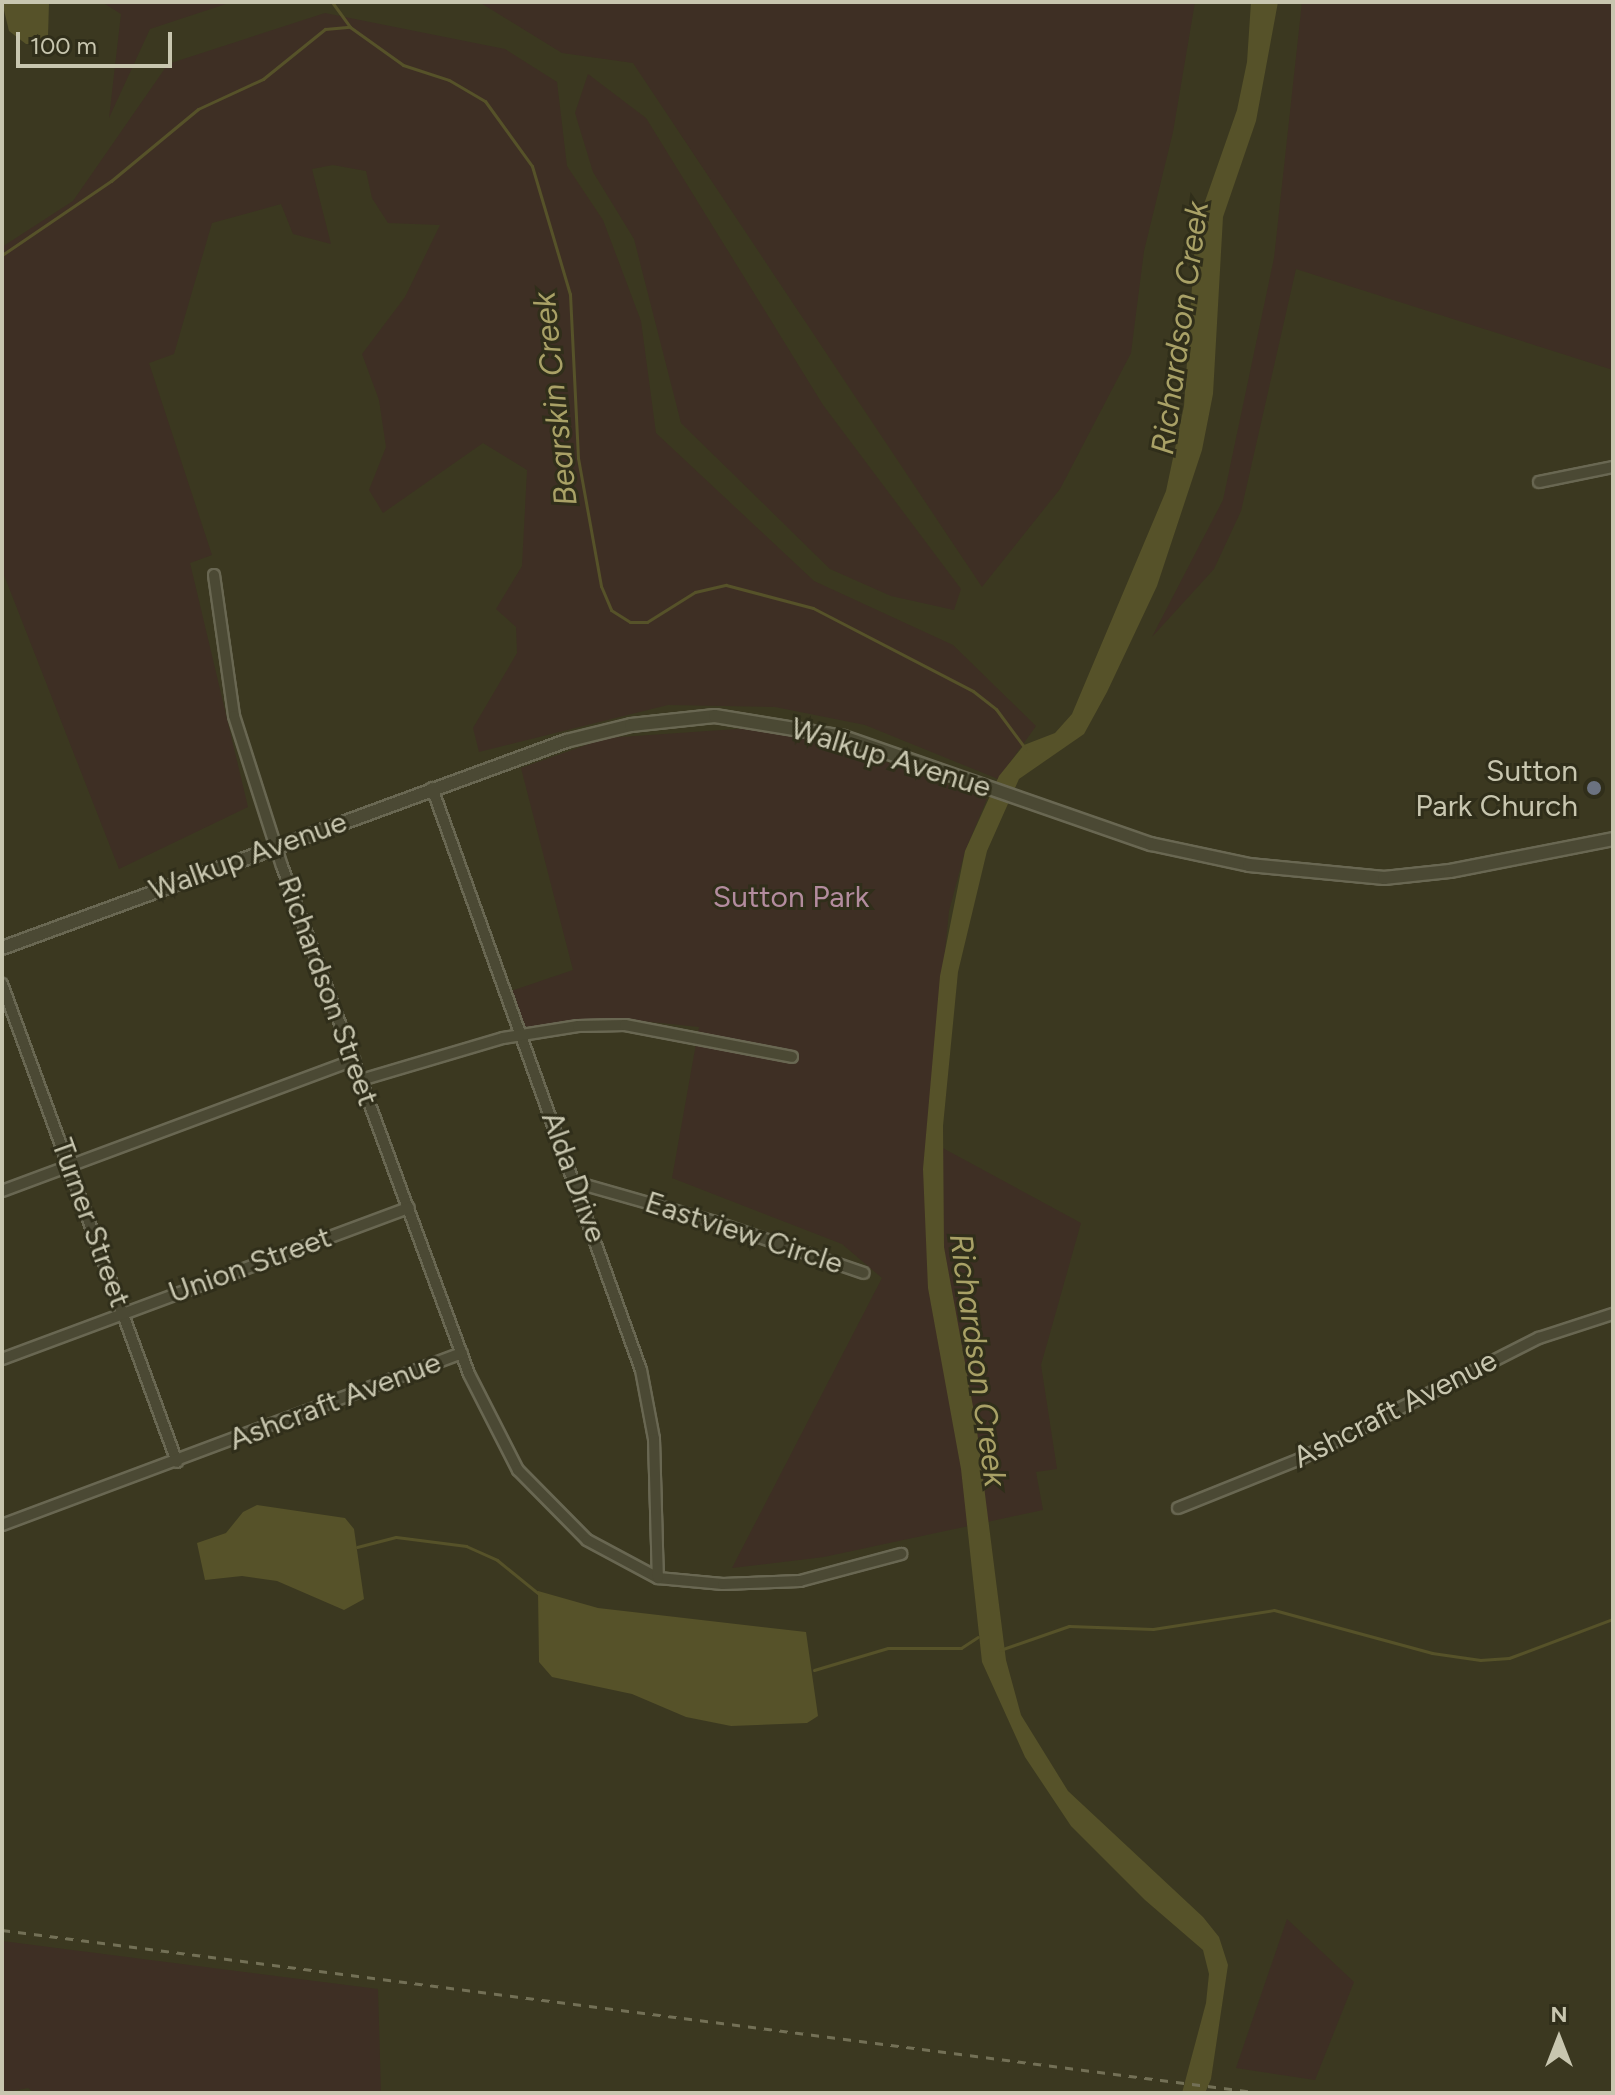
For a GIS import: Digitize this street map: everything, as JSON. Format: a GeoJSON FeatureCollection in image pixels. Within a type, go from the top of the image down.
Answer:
{"type":"FeatureCollection","features":[{"type":"Feature","properties":{"kind":"street"},"geometry":{"type":"LineString","coordinates":[[1539,482],[1613,467]]}},
{"type":"Feature","properties":{"kind":"street","name":"Richardson Street"},"geometry":{"type":"LineString","coordinates":[[214,575],[223,671],[276,846],[462,1353]]}},
{"type":"Feature","properties":{"kind":"street","name":"Walkup Avenue"},"geometry":{"type":"LineString","coordinates":[[2,948],[432,788],[631,725],[715,716],[843,737],[1184,853],[1384,878],[1450,871],[1613,839]]}},
{"type":"Feature","properties":{"kind":"street","name":"Alda Drive"},"geometry":{"type":"LineString","coordinates":[[432,788],[578,1183],[649,1407],[658,1578]]}},
{"type":"Feature","properties":{"kind":"street","name":"Turner Street"},"geometry":{"type":"LineString","coordinates":[[2,984],[177,1462]]}},
{"type":"Feature","properties":{"kind":"street"},"geometry":{"type":"LineString","coordinates":[[361,1080],[522,1033],[625,1025],[792,1057]]}},
{"type":"Feature","properties":{"kind":"street"},"geometry":{"type":"LineString","coordinates":[[2,1191],[354,1060]]}},
{"type":"Feature","properties":{"kind":"street","name":"Eastview Circle"},"geometry":{"type":"LineString","coordinates":[[578,1183],[715,1222],[864,1273]]}},
{"type":"Feature","properties":{"kind":"street","name":"Union Street"},"geometry":{"type":"LineString","coordinates":[[2,1359],[409,1208]]}},
{"type":"Feature","properties":{"kind":"street","name":"Ashcraft Avenue"},"geometry":{"type":"LineString","coordinates":[[1178,1508],[1300,1459],[1539,1338],[1613,1314]]}},
{"type":"Feature","properties":{"kind":"street","name":"Ashcraft Avenue"},"geometry":{"type":"LineString","coordinates":[[2,1525],[462,1353],[494,1429],[518,1470],[550,1508],[587,1540],[658,1578],[723,1584],[800,1581],[901,1554]]}},
{"type":"Feature","properties":{"kind":"green space"},"geometry":{"type":"Polygon","coordinates":[[[102,2],[232,2],[150,29],[109,118],[121,14],[102,2]]]}},
{"type":"Feature","properties":{"kind":"green space"},"geometry":{"type":"Polygon","coordinates":[[[479,2],[1195,2],[1173,132],[1144,251],[1131,353],[1060,489],[982,587],[633,63],[562,53],[479,2]]]}},
{"type":"Feature","properties":{"kind":"green space"},"geometry":{"type":"Polygon","coordinates":[[[1302,2],[1613,2],[1613,370],[1296,269],[1241,511],[1214,569],[1152,637],[1223,500],[1274,258],[1302,2]]]}},
{"type":"Feature","properties":{"kind":"green space"},"geometry":{"type":"Polygon","coordinates":[[[325,13],[505,49],[557,82],[567,166],[603,220],[641,321],[656,433],[814,581],[953,645],[1036,726],[998,779],[865,725],[775,707],[668,705],[479,752],[473,728],[517,653],[516,627],[496,609],[522,566],[527,470],[483,443],[383,513],[369,490],[386,447],[379,400],[362,354],[405,297],[440,225],[388,223],[372,198],[366,171],[333,165],[312,169],[331,244],[293,234],[281,204],[212,223],[174,354],[149,363],[212,555],[190,563],[248,807],[119,869],[2,570],[2,247],[73,201],[168,64],[325,13]]]}},
{"type":"Feature","properties":{"kind":"green space"},"geometry":{"type":"Polygon","coordinates":[[[588,74],[646,118],[823,405],[961,589],[954,610],[891,596],[830,569],[681,423],[634,239],[593,172],[575,113],[588,74]]]}},
{"type":"Feature","properties":{"kind":"green space","name":"Sutton Park"},"geometry":{"type":"Polygon","coordinates":[[[751,728],[834,743],[987,799],[965,851],[949,911],[926,1139],[1081,1223],[1041,1365],[1057,1469],[1036,1472],[1043,1510],[824,1557],[732,1568],[882,1278],[842,1244],[672,1178],[699,1027],[631,1020],[525,1027],[511,991],[573,970],[521,768],[606,738],[751,728]]]}},
{"type":"Feature","properties":{"kind":"green space"},"geometry":{"type":"Polygon","coordinates":[[[1287,1919],[1354,1982],[1315,2080],[1236,2068],[1287,1919]]]}},
{"type":"Feature","properties":{"kind":"green space"},"geometry":{"type":"Polygon","coordinates":[[[2,1941],[378,1989],[381,2093],[35,2093],[28,2088],[2,2093],[2,1941]]]}},
{"type":"Feature","properties":{"kind":"shaded area"},"geometry":{"type":"Polygon","coordinates":[[[2,2],[49,2],[48,36],[40,44],[26,44],[9,31],[2,2]]]}},
{"type":"Feature","properties":{"kind":"shaded area"},"geometry":{"type":"Polygon","coordinates":[[[1251,2],[1278,2],[1256,121],[1223,217],[1213,394],[1202,450],[1157,586],[1107,692],[1084,734],[1019,779],[987,851],[958,972],[943,1126],[944,1247],[976,1423],[1006,1660],[1021,1715],[1068,1791],[1203,1917],[1219,1937],[1228,1965],[1211,2079],[1205,2093],[1182,2093],[1206,2003],[1209,1974],[1203,1950],[1145,1900],[1071,1826],[1025,1757],[982,1662],[961,1469],[928,1288],[923,1169],[940,976],[965,851],[999,776],[1024,745],[1055,733],[1072,714],[1166,491],[1184,406],[1196,227],[1237,110],[1247,62],[1251,2]]]}},
{"type":"Feature","properties":{"kind":"shaded area"},"geometry":{"type":"Polygon","coordinates":[[[257,1505],[345,1518],[354,1529],[364,1599],[344,1610],[277,1581],[242,1576],[205,1580],[197,1543],[226,1533],[243,1512],[257,1505]]]}},
{"type":"Feature","properties":{"kind":"shaded area"},"geometry":{"type":"Polygon","coordinates":[[[538,1591],[598,1608],[806,1632],[818,1716],[807,1723],[731,1726],[686,1717],[632,1694],[552,1677],[539,1662],[538,1591]]]}},
{"type":"Feature","properties":{"kind":"waterway"},"geometry":{"type":"LineString","coordinates":[[332,2],[350,27]]}},
{"type":"Feature","properties":{"kind":"waterway","name":"Bearskin Creek"},"geometry":{"type":"LineString","coordinates":[[2,255],[111,181],[198,109],[263,79],[325,29],[350,27],[403,65],[449,80],[485,101],[532,166],[570,294],[578,458],[601,586],[611,610],[630,622],[647,622],[695,592],[726,585],[813,608],[973,691],[996,709],[1025,748]]}},
{"type":"Feature","properties":{"kind":"waterway"},"geometry":{"type":"LineString","coordinates":[[357,1547],[396,1537],[466,1546],[497,1560],[540,1595]]}},
{"type":"Feature","properties":{"kind":"waterway"},"geometry":{"type":"LineString","coordinates":[[1000,1650],[1069,1626],[1153,1629],[1274,1610],[1432,1653],[1480,1660],[1509,1658],[1613,1619]]}},
{"type":"Feature","properties":{"kind":"waterway"},"geometry":{"type":"LineString","coordinates":[[814,1670],[888,1648],[961,1648],[978,1637]]}},
{"type":"Feature","properties":{"kind":"railway"},"geometry":{"type":"LineString","coordinates":[[2,1930],[1262,2093]]}},
{"type":"Feature","properties":{"kind":"place","name":"Sutton Park Church"},"geometry":{"type":"Point","coordinates":[1594,788]}},
{"type":"Feature","properties":{"kind":"water label","name":"Richardson Creek"},"geometry":{"type":"Point","coordinates":[1180,328]}},
{"type":"Feature","properties":{"kind":"water label","name":"Richardson Creek"},"geometry":{"type":"Point","coordinates":[978,1360]}}]}
